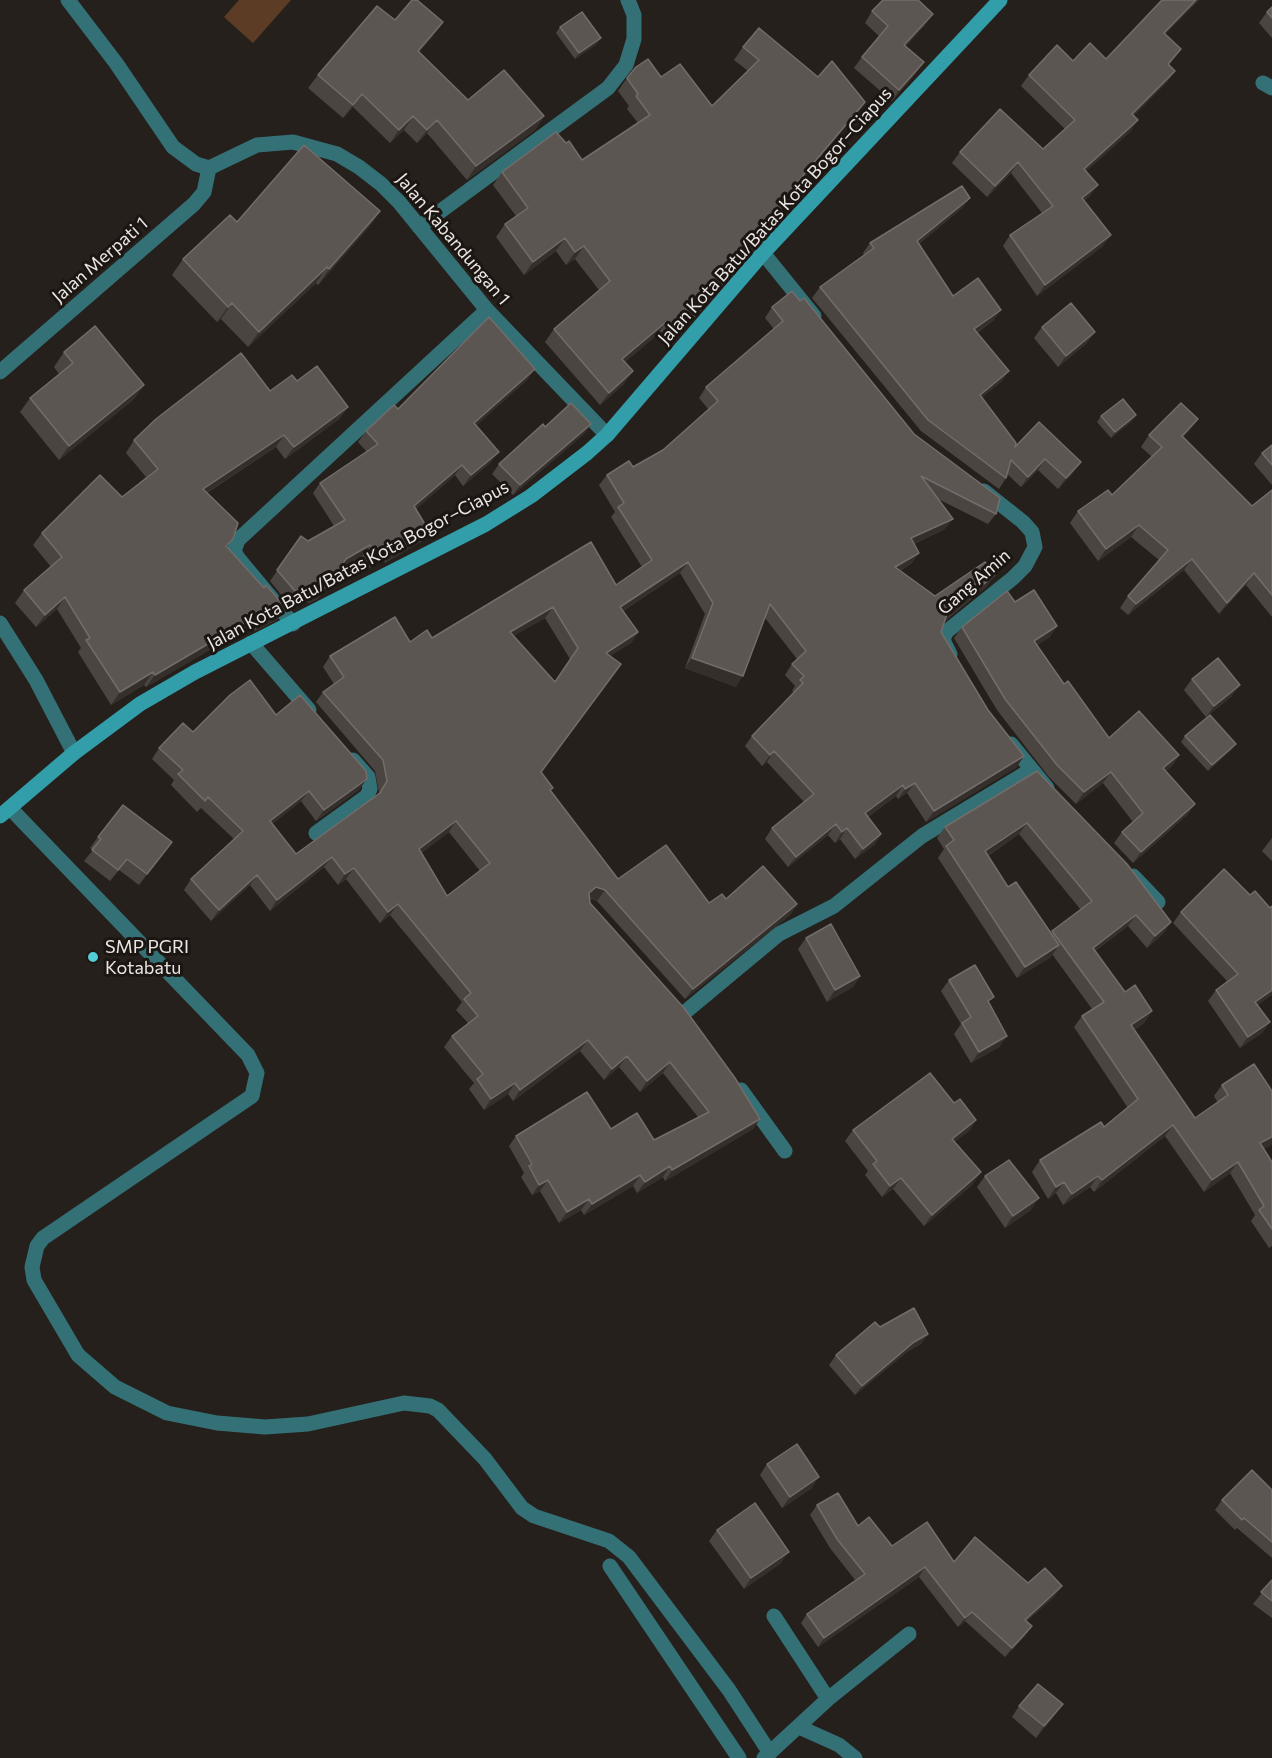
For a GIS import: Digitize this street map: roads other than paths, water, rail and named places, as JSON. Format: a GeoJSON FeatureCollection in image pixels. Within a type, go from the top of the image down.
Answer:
{"type":"FeatureCollection","features":[{"type":"Feature","properties":{"kind":"main road","name":"Jalan Kota Batu/Batas Kota Bogor–Ciapus"},"geometry":{"type":"LineString","coordinates":[[5,812],[74,753],[140,704],[251,644],[486,524],[564,472],[608,435],[763,253],[1000,0]]}},
{"type":"Feature","properties":{"kind":"street"},"geometry":{"type":"LineString","coordinates":[[68,0],[116,63],[173,147],[196,164],[209,168]]}},
{"type":"Feature","properties":{"kind":"street"},"geometry":{"type":"LineString","coordinates":[[419,227],[608,88],[626,65],[634,39],[634,15],[628,0]]}},
{"type":"Feature","properties":{"kind":"street","name":"Jalan Kabandungan 1"},"geometry":{"type":"LineString","coordinates":[[209,168],[257,145],[274,141],[314,146],[359,167],[399,202],[487,310],[608,435]]}},
{"type":"Feature","properties":{"kind":"street","name":"Jalan Merpati 1"},"geometry":{"type":"LineString","coordinates":[[0,372],[194,204],[204,192],[209,168]]}},
{"type":"Feature","properties":{"kind":"street"},"geometry":{"type":"LineString","coordinates":[[763,253],[821,325]]}},
{"type":"Feature","properties":{"kind":"street"},"geometry":{"type":"LineString","coordinates":[[293,624],[238,558],[234,551],[238,540],[487,310]]}},
{"type":"Feature","properties":{"kind":"street","name":"Gang Amin"},"geometry":{"type":"LineString","coordinates":[[957,665],[944,645],[946,632],[1013,578],[1025,566],[1035,547],[1032,532],[1023,522],[1007,507],[968,479]]}},
{"type":"Feature","properties":{"kind":"street"},"geometry":{"type":"LineString","coordinates":[[0,623],[34,677],[74,753]]}},
{"type":"Feature","properties":{"kind":"street"},"geometry":{"type":"LineString","coordinates":[[251,644],[321,724]]}},
{"type":"Feature","properties":{"kind":"street"},"geometry":{"type":"LineString","coordinates":[[1003,734],[1031,770],[1059,800]]}},
{"type":"Feature","properties":{"kind":"street"},"geometry":{"type":"LineString","coordinates":[[316,833],[367,796],[370,789],[368,777],[344,751]]}},
{"type":"Feature","properties":{"kind":"street"},"geometry":{"type":"LineString","coordinates":[[684,1013],[779,934],[834,906],[922,836],[1031,770]]}},
{"type":"Feature","properties":{"kind":"street"},"geometry":{"type":"LineString","coordinates":[[5,812],[248,1055],[257,1073],[252,1096],[43,1238],[37,1246],[33,1256],[34,1280],[78,1355],[115,1387],[167,1413],[217,1423],[266,1427],[308,1424],[404,1403],[423,1405],[438,1410],[485,1459],[522,1508],[534,1516],[609,1541],[628,1557],[729,1690],[766,1755],[828,1699],[909,1634]]}},
{"type":"Feature","properties":{"kind":"street"},"geometry":{"type":"LineString","coordinates":[[1125,868],[1158,902]]}},
{"type":"Feature","properties":{"kind":"street"},"geometry":{"type":"LineString","coordinates":[[731,1077],[785,1150]]}},
{"type":"Feature","properties":{"kind":"street"},"geometry":{"type":"LineString","coordinates":[[610,1566],[739,1758]]}},
{"type":"Feature","properties":{"kind":"street"},"geometry":{"type":"LineString","coordinates":[[774,1616],[828,1699]]}},
{"type":"Feature","properties":{"kind":"street"},"geometry":{"type":"LineString","coordinates":[[799,1727],[839,1745],[855,1758]]}},
{"type":"Feature","properties":{"kind":"place","name":"SMP PGRI Kotabatu"},"geometry":{"type":"Point","coordinates":[93,957]}}]}
